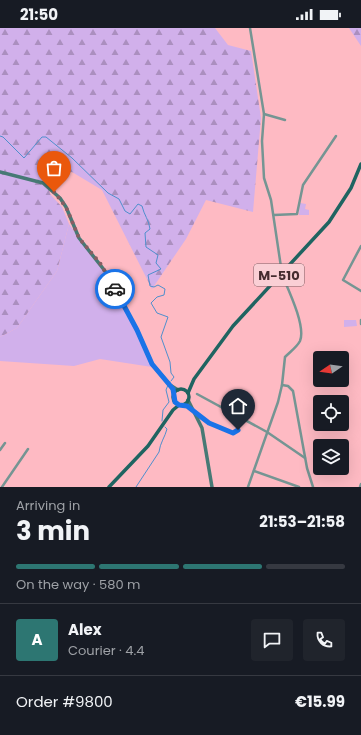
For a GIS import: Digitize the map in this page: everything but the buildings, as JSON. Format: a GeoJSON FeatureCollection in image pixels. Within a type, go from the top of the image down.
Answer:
{"type":"FeatureCollection","features":[{"type":"Feature","properties":{"kind":"main road","name":"M-510"},"geometry":{"type":"LineString","coordinates":[[174,393],[191,383],[233,326],[329,222],[347,194],[361,164]]}},
{"type":"Feature","properties":{"kind":"main road"},"geometry":{"type":"LineString","coordinates":[[0,172],[43,183],[60,198],[66,207],[79,238],[105,271],[137,330],[152,364],[170,385],[174,393],[175,402],[173,410]]}},
{"type":"Feature","properties":{"kind":"main road","name":"M-510"},"geometry":{"type":"LineString","coordinates":[[188,400],[188,393],[191,383]]}},
{"type":"Feature","properties":{"kind":"main road"},"geometry":{"type":"LineString","coordinates":[[170,385],[178,390]]}},
{"type":"Feature","properties":{"kind":"main road"},"geometry":{"type":"LineString","coordinates":[[183,389],[188,393]]}},
{"type":"Feature","properties":{"kind":"main road"},"geometry":{"type":"LineString","coordinates":[[184,405],[188,400]]}},
{"type":"Feature","properties":{"kind":"main road"},"geometry":{"type":"LineString","coordinates":[[188,400],[191,409]]}},
{"type":"Feature","properties":{"kind":"main road"},"geometry":{"type":"LineString","coordinates":[[175,402],[191,409],[196,415],[202,428],[212,487]]}},
{"type":"Feature","properties":{"kind":"main road"},"geometry":{"type":"LineString","coordinates":[[109,487],[148,446],[173,410],[179,405]]}},
{"type":"Feature","properties":{"kind":"street"},"geometry":{"type":"LineString","coordinates":[[250,28],[264,114],[262,141],[263,165],[274,215],[281,267]]}},
{"type":"Feature","properties":{"kind":"street"},"geometry":{"type":"LineString","coordinates":[[264,114],[285,120]]}},
{"type":"Feature","properties":{"kind":"street"},"geometry":{"type":"LineString","coordinates":[[274,215],[297,214],[303,186],[336,136]]}},
{"type":"Feature","properties":{"kind":"street"},"geometry":{"type":"LineString","coordinates":[[361,246],[342,280],[361,291]]}},
{"type":"Feature","properties":{"kind":"street"},"geometry":{"type":"LineString","coordinates":[[248,487],[282,385],[285,357],[298,344],[301,338],[299,316],[283,277]]}},
{"type":"Feature","properties":{"kind":"street"},"geometry":{"type":"LineString","coordinates":[[282,385],[288,386],[293,391],[305,458],[313,487]]}},
{"type":"Feature","properties":{"kind":"street"},"geometry":{"type":"LineString","coordinates":[[196,394],[267,432],[305,458]]}},
{"type":"Feature","properties":{"kind":"street"},"geometry":{"type":"LineString","coordinates":[[196,415],[209,423],[233,433],[238,430],[239,418]]}},
{"type":"Feature","properties":{"kind":"street"},"geometry":{"type":"LineString","coordinates":[[0,450],[5,443]]}},
{"type":"Feature","properties":{"kind":"street"},"geometry":{"type":"LineString","coordinates":[[2,487],[28,449]]}},
{"type":"Feature","properties":{"kind":"street"},"geometry":{"type":"LineString","coordinates":[[254,471],[299,487]]}},
{"type":"Feature","properties":{"kind":"green space"},"geometry":{"type":"Polygon","coordinates":[[[0,28],[215,28],[228,45],[251,51],[261,118],[253,212],[206,200],[186,239],[152,289],[102,190],[72,172],[46,177],[50,194],[62,207],[69,224],[57,271],[17,328],[0,337],[0,28]]]}},
{"type":"Feature","properties":{"kind":"green space"},"geometry":{"type":"Polygon","coordinates":[[[349,28],[361,28],[361,46],[349,28]]]}},
{"type":"Feature","properties":{"kind":"green space"},"geometry":{"type":"Polygon","coordinates":[[[300,203],[306,204],[305,209],[309,210],[309,215],[299,215],[300,203]]]}},
{"type":"Feature","properties":{"kind":"green space"},"geometry":{"type":"Polygon","coordinates":[[[69,224],[103,271],[136,332],[152,367],[100,359],[74,366],[0,361],[0,337],[17,328],[57,271],[69,224]]]}},
{"type":"Feature","properties":{"kind":"green space"},"geometry":{"type":"Polygon","coordinates":[[[344,320],[356,320],[357,326],[344,327],[344,320]]]}},
{"type":"Feature","properties":{"kind":"waterway"},"geometry":{"type":"LineString","coordinates":[[0,136],[3,137],[24,158],[42,137],[46,137],[72,158],[108,193],[119,199],[125,211],[130,214],[138,204],[142,206],[150,229],[145,233],[146,247],[158,255],[156,263],[161,269],[148,275],[150,286],[154,287],[158,285],[165,289],[164,295],[157,297],[151,303],[157,313],[168,317],[161,337],[170,362],[171,373],[174,377],[171,381]]}},
{"type":"Feature","properties":{"kind":"waterway"},"geometry":{"type":"LineString","coordinates":[[162,421],[163,410],[169,402],[166,390],[168,385]]}},
{"type":"Feature","properties":{"kind":"waterway"},"geometry":{"type":"LineString","coordinates":[[136,487],[159,452],[167,429],[165,427]]}},
{"type":"Feature","properties":{"kind":"way so far"},"geometry":{"type":"LineString","coordinates":[[54,192],[66,207],[79,238],[100,263],[115,289]]}},
{"type":"Feature","properties":{"kind":"route"},"geometry":{"type":"LineString","coordinates":[[115,289],[137,330],[146,354],[152,364],[173,389],[173,399],[175,402],[179,405],[187,406],[196,415],[209,423],[233,433],[238,430]]}}]}
